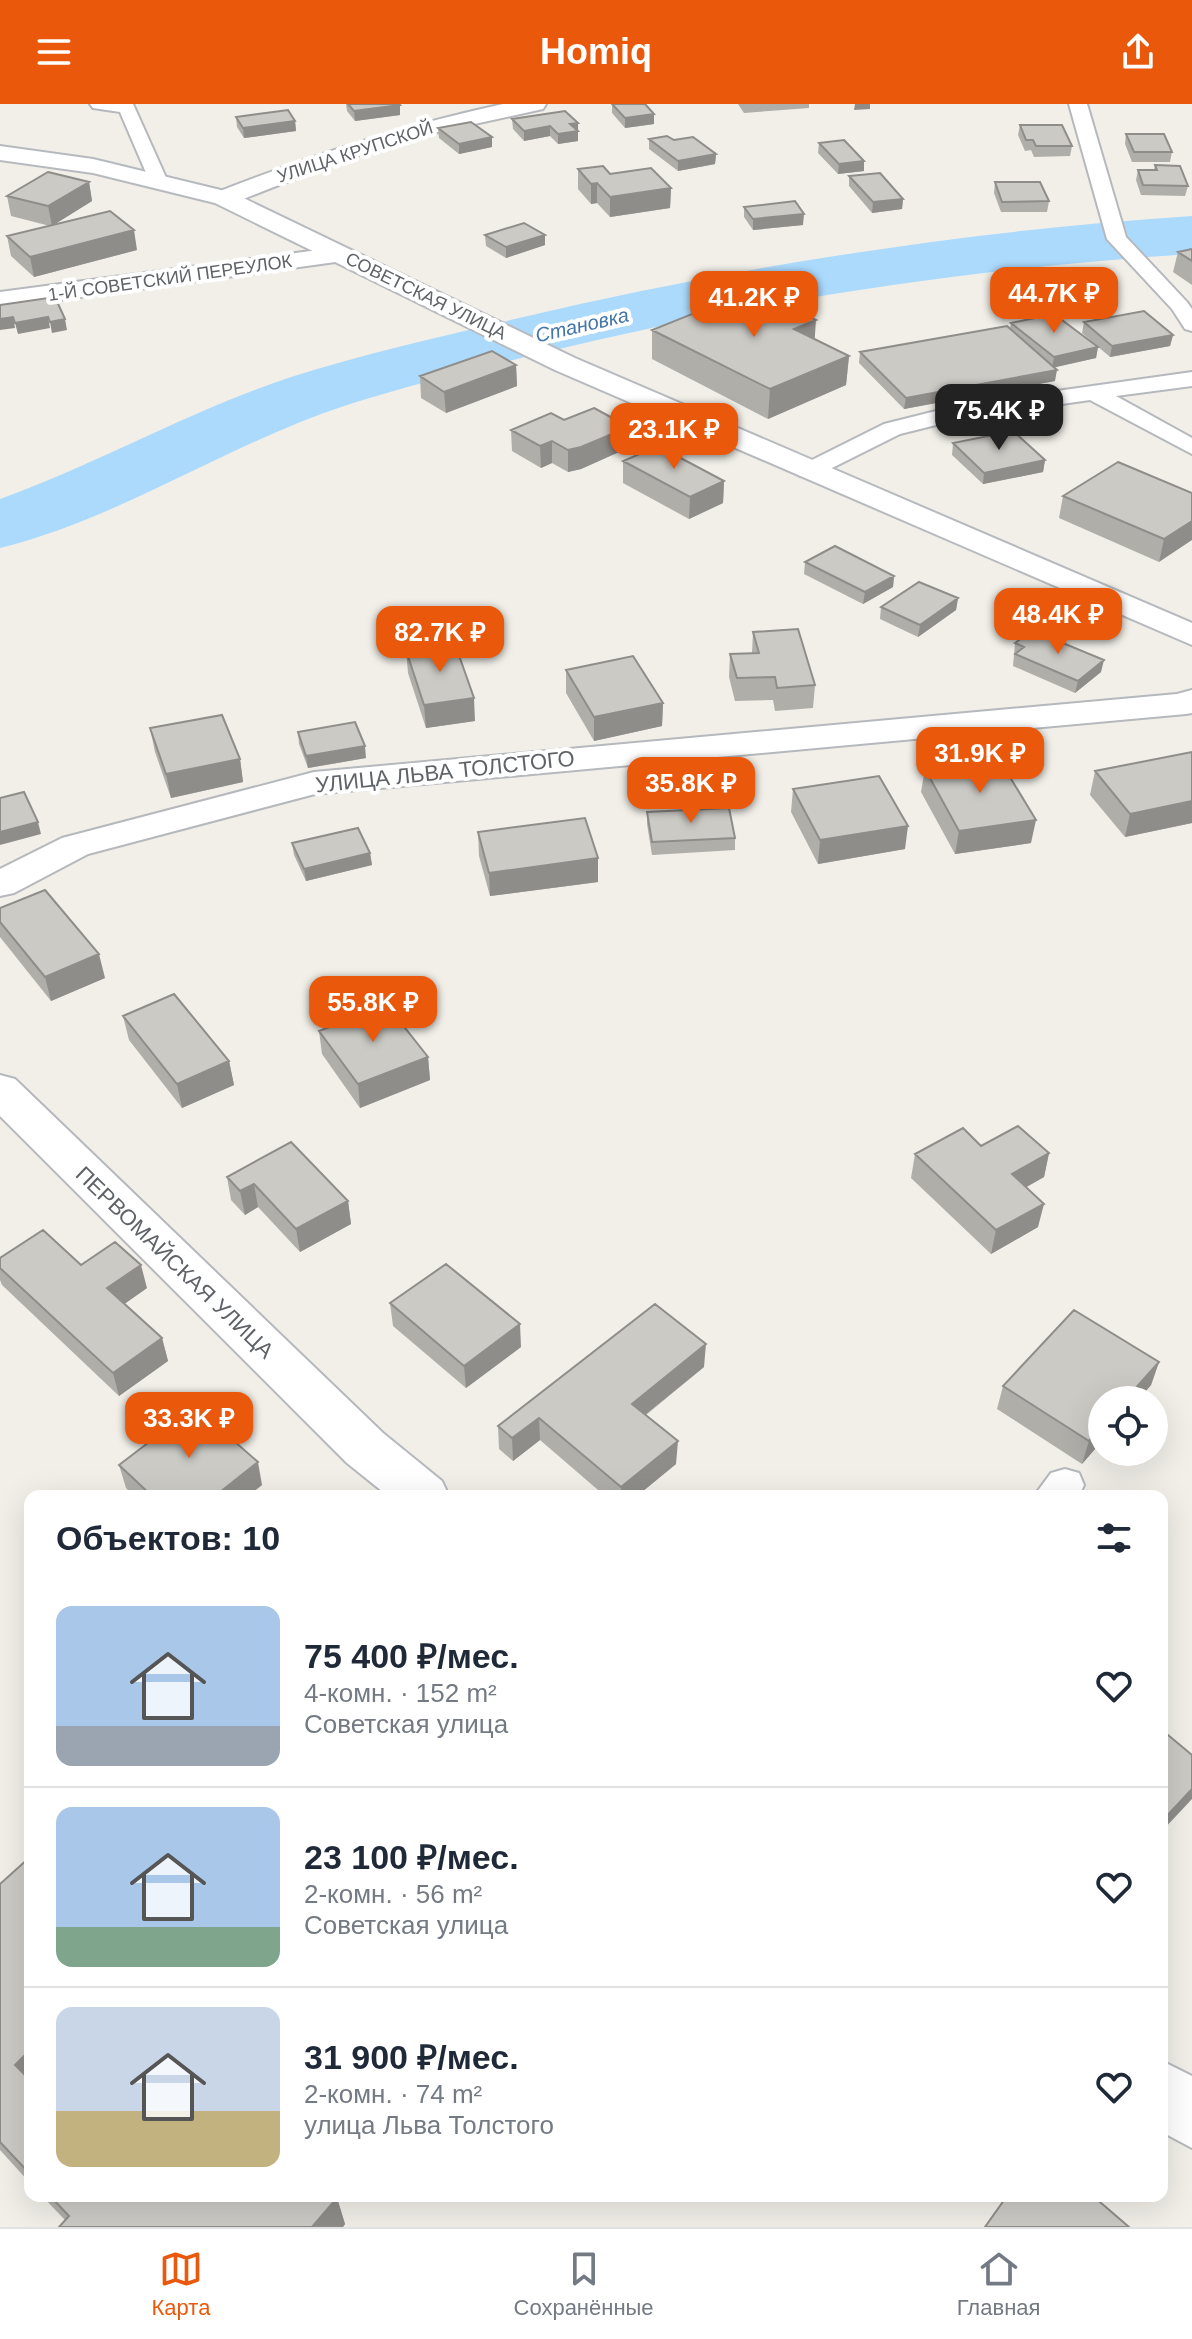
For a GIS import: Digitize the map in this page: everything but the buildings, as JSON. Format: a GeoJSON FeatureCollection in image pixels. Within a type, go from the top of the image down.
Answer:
{"type":"FeatureCollection","features":[{"type":"Feature","properties":{"kind":"street","name":"УЛИЦА КРУПСКОЙ"},"geometry":{"type":"LineString","coordinates":[[224,198],[346,151],[433,126],[535,104]]}},
{"type":"Feature","properties":{"kind":"street","name":"СОВЕТСКАЯ УЛИЦА"},"geometry":{"type":"LineString","coordinates":[[0,153],[93,166],[224,198],[565,364],[1192,635]]}},
{"type":"Feature","properties":{"kind":"street","name":"1-Й СОВЕТСКИЙ ПЕРЕУЛОК"},"geometry":{"type":"LineString","coordinates":[[0,300],[341,255]]}},
{"type":"Feature","properties":{"kind":"street","name":"УЛИЦА ЛЬВА ТОЛСТОГО"},"geometry":{"type":"LineString","coordinates":[[0,884],[75,846],[314,783],[1186,704],[1192,700]]}},
{"type":"Feature","properties":{"kind":"street","name":"ПЕРВОМАЙСКАЯ УЛИЦА"},"geometry":{"type":"LineString","coordinates":[[0,1090],[365,1448],[417,1490]]}},
{"type":"Feature","properties":{"kind":"street"},"geometry":{"type":"LineString","coordinates":[[1168,2097],[1192,2116]]}},
{"type":"Feature","properties":{"kind":"lane"},"geometry":{"type":"LineString","coordinates":[[99,104],[127,108],[159,182]]}},
{"type":"Feature","properties":{"kind":"lane"},"geometry":{"type":"LineString","coordinates":[[1078,104],[1117,239],[1180,306],[1192,325]]}},
{"type":"Feature","properties":{"kind":"lane"},"geometry":{"type":"LineString","coordinates":[[808,471],[892,429],[964,411],[1192,379]]}},
{"type":"Feature","properties":{"kind":"lane"},"geometry":{"type":"LineString","coordinates":[[1094,393],[1192,447]]}},
{"type":"Feature","properties":{"kind":"waterway","name":"Становка"},"geometry":{"type":"LineString","coordinates":[[0,525],[82,494],[291,401],[369,376],[585,322],[757,287],[931,259],[1192,235]]}}]}
